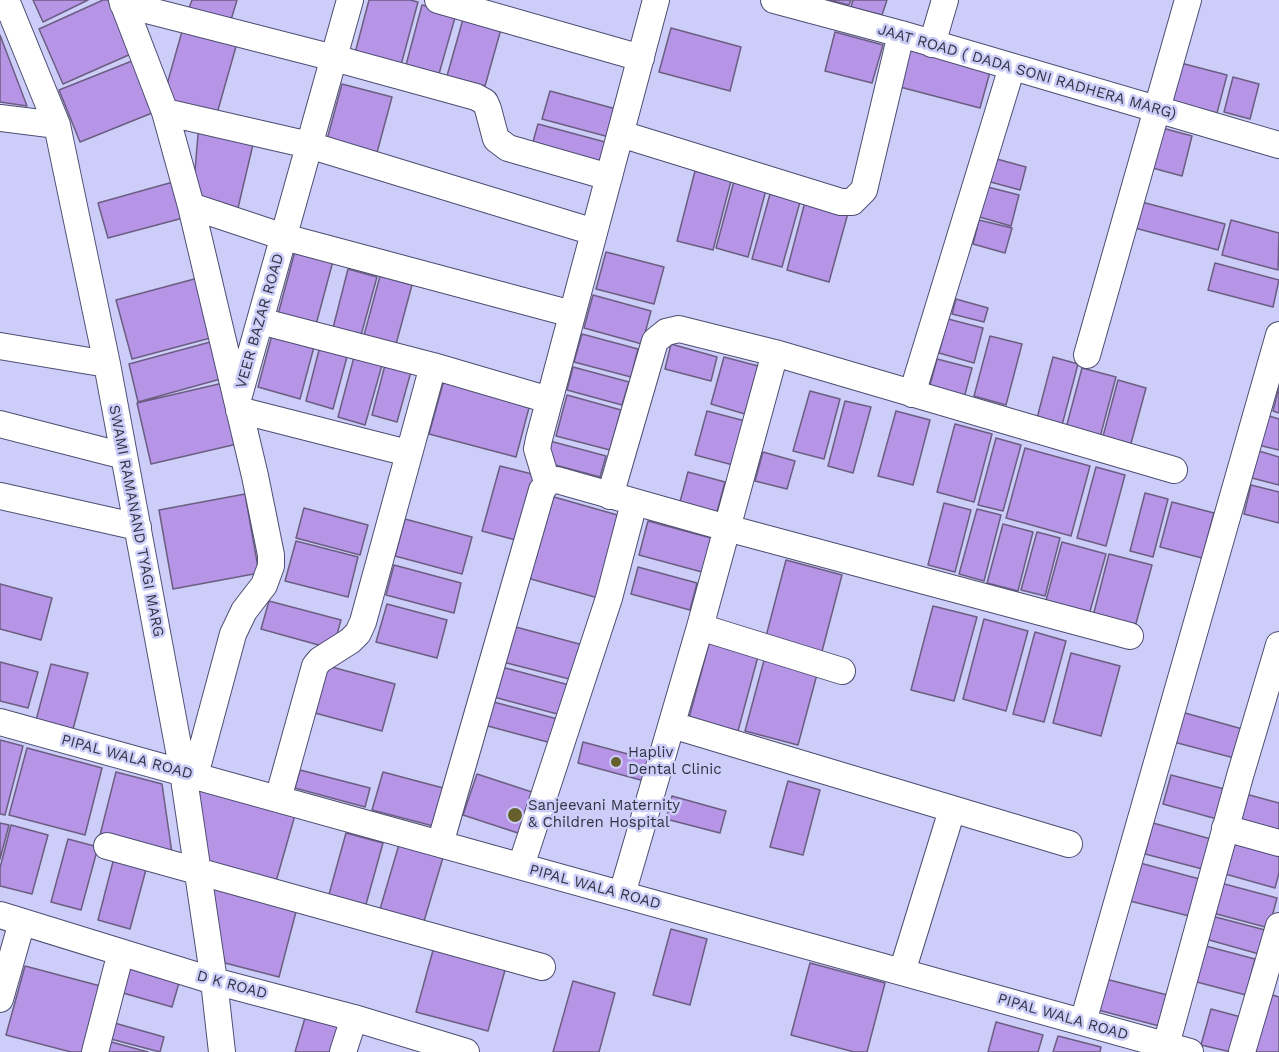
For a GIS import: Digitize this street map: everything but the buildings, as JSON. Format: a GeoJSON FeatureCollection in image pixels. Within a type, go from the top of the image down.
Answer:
{"type":"FeatureCollection","features":[{"type":"Feature","properties":{"kind":"street","name":"SWAMI RAMANAND TYAGI MARG"},"geometry":{"type":"LineString","coordinates":[[6,0],[57,125],[189,774],[198,870],[214,981],[227,1050]]}},
{"type":"Feature","properties":{"kind":"street","name":"VEER BAZAR ROAD"},"geometry":{"type":"LineString","coordinates":[[189,774],[236,624],[264,585],[271,566],[255,476],[238,406],[350,0]]}},
{"type":"Feature","properties":{"kind":"street"},"geometry":{"type":"LineString","coordinates":[[438,0],[641,58]]}},
{"type":"Feature","properties":{"kind":"street"},"geometry":{"type":"LineString","coordinates":[[547,482],[537,449],[656,0]]}},
{"type":"Feature","properties":{"kind":"street","name":"JAAT ROAD ( DADA SONI RADHERA MARG)"},"geometry":{"type":"LineString","coordinates":[[774,0],[901,34],[1279,145]]}},
{"type":"Feature","properties":{"kind":"street"},"geometry":{"type":"LineString","coordinates":[[932,44],[945,0]]}},
{"type":"Feature","properties":{"kind":"street"},"geometry":{"type":"LineString","coordinates":[[1087,355],[1188,0]]}},
{"type":"Feature","properties":{"kind":"street"},"geometry":{"type":"LineString","coordinates":[[123,2],[476,97],[485,102],[496,139],[508,148],[609,177]]}},
{"type":"Feature","properties":{"kind":"street"},"geometry":{"type":"LineString","coordinates":[[123,2],[165,111],[191,206],[238,406],[408,453]]}},
{"type":"Feature","properties":{"kind":"street"},"geometry":{"type":"LineString","coordinates":[[621,134],[841,202],[852,202],[864,190],[901,34]]}},
{"type":"Feature","properties":{"kind":"street"},"geometry":{"type":"LineString","coordinates":[[912,394],[1012,67]]}},
{"type":"Feature","properties":{"kind":"street"},"geometry":{"type":"LineString","coordinates":[[165,111],[309,145],[594,232]]}},
{"type":"Feature","properties":{"kind":"street"},"geometry":{"type":"LineString","coordinates":[[0,118],[57,125]]}},
{"type":"Feature","properties":{"kind":"street"},"geometry":{"type":"LineString","coordinates":[[191,206],[284,237],[572,314]]}},
{"type":"Feature","properties":{"kind":"street"},"geometry":{"type":"LineString","coordinates":[[260,321],[433,366],[549,400]]}},
{"type":"Feature","properties":{"kind":"street"},"geometry":{"type":"LineString","coordinates":[[521,866],[609,598],[622,499],[656,341],[666,332],[691,331],[775,353],[1174,470]]}},
{"type":"Feature","properties":{"kind":"street"},"geometry":{"type":"LineString","coordinates":[[1083,1022],[1279,335]]}},
{"type":"Feature","properties":{"kind":"street"},"geometry":{"type":"LineString","coordinates":[[0,346],[107,364]]}},
{"type":"Feature","properties":{"kind":"street"},"geometry":{"type":"LineString","coordinates":[[622,894],[700,627],[775,353]]}},
{"type":"Feature","properties":{"kind":"street"},"geometry":{"type":"LineString","coordinates":[[278,799],[315,666],[320,660],[350,641],[358,633],[363,622],[433,366]]}},
{"type":"Feature","properties":{"kind":"street"},"geometry":{"type":"LineString","coordinates":[[0,424],[124,456]]}},
{"type":"Feature","properties":{"kind":"street"},"geometry":{"type":"LineString","coordinates":[[440,844],[542,490],[550,480],[557,480],[1130,636]]}},
{"type":"Feature","properties":{"kind":"street"},"geometry":{"type":"LineString","coordinates":[[0,496],[138,528]]}},
{"type":"Feature","properties":{"kind":"street"},"geometry":{"type":"LineString","coordinates":[[700,627],[842,671]]}},
{"type":"Feature","properties":{"kind":"street"},"geometry":{"type":"LineString","coordinates":[[1178,1049],[1225,828],[1279,645]]}},
{"type":"Feature","properties":{"kind":"street","name":"PIPAL WALA ROAD"},"geometry":{"type":"LineString","coordinates":[[0,722],[1178,1049]]}},
{"type":"Feature","properties":{"kind":"street"},"geometry":{"type":"LineString","coordinates":[[672,725],[1069,844]]}},
{"type":"Feature","properties":{"kind":"street"},"geometry":{"type":"LineString","coordinates":[[902,972],[952,810]]}},
{"type":"Feature","properties":{"kind":"street"},"geometry":{"type":"LineString","coordinates":[[1225,828],[1279,843]]}},
{"type":"Feature","properties":{"kind":"street"},"geometry":{"type":"LineString","coordinates":[[107,846],[542,967]]}},
{"type":"Feature","properties":{"kind":"street"},"geometry":{"type":"LineString","coordinates":[[0,999],[11,918]]}},
{"type":"Feature","properties":{"kind":"street","name":"D K ROAD"},"geometry":{"type":"LineString","coordinates":[[11,918],[214,981],[354,1018],[466,1052]]}},
{"type":"Feature","properties":{"kind":"street"},"geometry":{"type":"LineString","coordinates":[[1242,1052],[1279,926]]}},
{"type":"Feature","properties":{"kind":"street"},"geometry":{"type":"LineString","coordinates":[[95,1052],[121,952]]}},
{"type":"Feature","properties":{"kind":"street"},"geometry":{"type":"LineString","coordinates":[[343,1052],[354,1018]]}},
{"type":"Feature","properties":{"kind":"place","name":"Hapliv Dental Clinic"},"geometry":{"type":"Point","coordinates":[616,762]}},
{"type":"Feature","properties":{"kind":"place","name":"Sanjeevani Maternity & Children Hospital"},"geometry":{"type":"Point","coordinates":[515,815]}}]}
